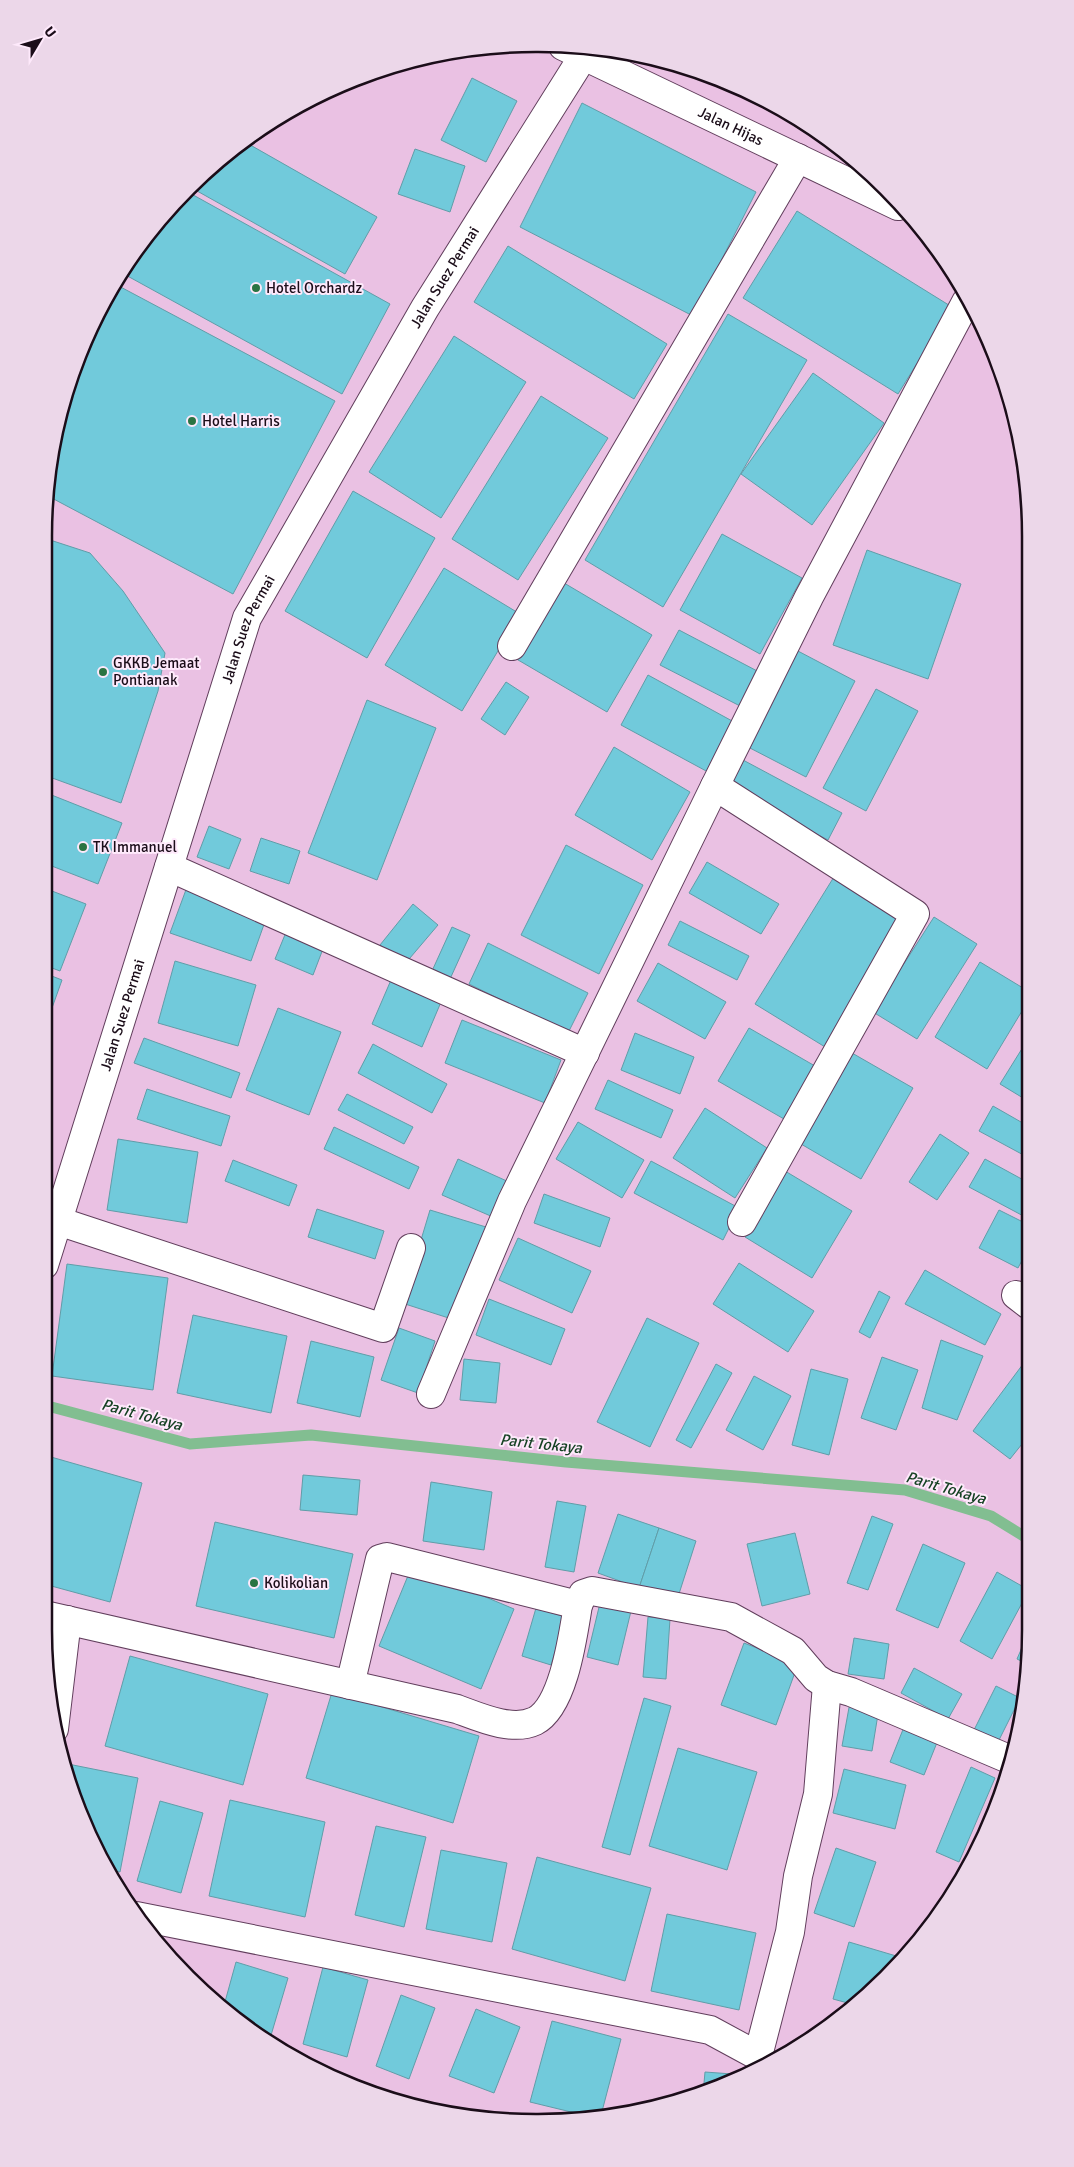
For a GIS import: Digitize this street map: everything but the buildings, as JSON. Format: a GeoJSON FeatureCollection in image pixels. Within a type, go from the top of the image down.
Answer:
{"type":"FeatureCollection","features":[{"type":"Feature","properties":{"kind":"street","name":"Jalan Suez Permai"},"geometry":{"type":"LineString","coordinates":[[54,1213],[169,867],[247,618],[572,54]]}},
{"type":"Feature","properties":{"kind":"street","name":"Jalan Hijas"},"geometry":{"type":"LineString","coordinates":[[583,55],[885,200]]}},
{"type":"Feature","properties":{"kind":"street"},"geometry":{"type":"LineString","coordinates":[[512,646],[798,158]]}},
{"type":"Feature","properties":{"kind":"street"},"geometry":{"type":"LineString","coordinates":[[431,1394],[512,1201],[808,597],[963,307]]}},
{"type":"Feature","properties":{"kind":"street"},"geometry":{"type":"LineString","coordinates":[[716,786],[915,914],[742,1222]]}},
{"type":"Feature","properties":{"kind":"street"},"geometry":{"type":"LineString","coordinates":[[169,867],[585,1053]]}},
{"type":"Feature","properties":{"kind":"street"},"geometry":{"type":"LineString","coordinates":[[54,1213],[383,1328],[411,1248]]}},
{"type":"Feature","properties":{"kind":"street"},"geometry":{"type":"LineString","coordinates":[[350,1685],[380,1559],[387,1557],[578,1605]]}},
{"type":"Feature","properties":{"kind":"street"},"geometry":{"type":"LineString","coordinates":[[55,1668],[55,1617],[457,1709],[484,1719],[524,1724],[536,1720],[554,1702],[563,1681],[578,1605],[583,1594],[592,1591],[731,1617],[793,1651],[816,1678],[827,1685],[851,1692],[1004,1757]]}},
{"type":"Feature","properties":{"kind":"street"},"geometry":{"type":"LineString","coordinates":[[762,2059],[790,1932],[798,1876],[818,1794],[827,1685]]}},
{"type":"Feature","properties":{"kind":"street"},"geometry":{"type":"LineString","coordinates":[[148,1918],[710,2030],[759,2061]]}},
{"type":"Feature","properties":{"kind":"waterway","name":"Parit Tokaya"},"geometry":{"type":"LineString","coordinates":[[52,1407],[190,1444],[311,1435],[566,1462],[905,1490],[991,1516],[1022,1535]]}},
{"type":"Feature","properties":{"kind":"place","name":"Hotel Orchardz"},"geometry":{"type":"Point","coordinates":[256,288]}},
{"type":"Feature","properties":{"kind":"place","name":"Hotel Harris"},"geometry":{"type":"Point","coordinates":[192,421]}},
{"type":"Feature","properties":{"kind":"place","name":"GKKB Jemaat Pontianak"},"geometry":{"type":"Point","coordinates":[103,672]}},
{"type":"Feature","properties":{"kind":"place","name":"TK Immanuel"},"geometry":{"type":"Point","coordinates":[83,847]}},
{"type":"Feature","properties":{"kind":"place","name":"Kolikolian"},"geometry":{"type":"Point","coordinates":[254,1583]}}]}
